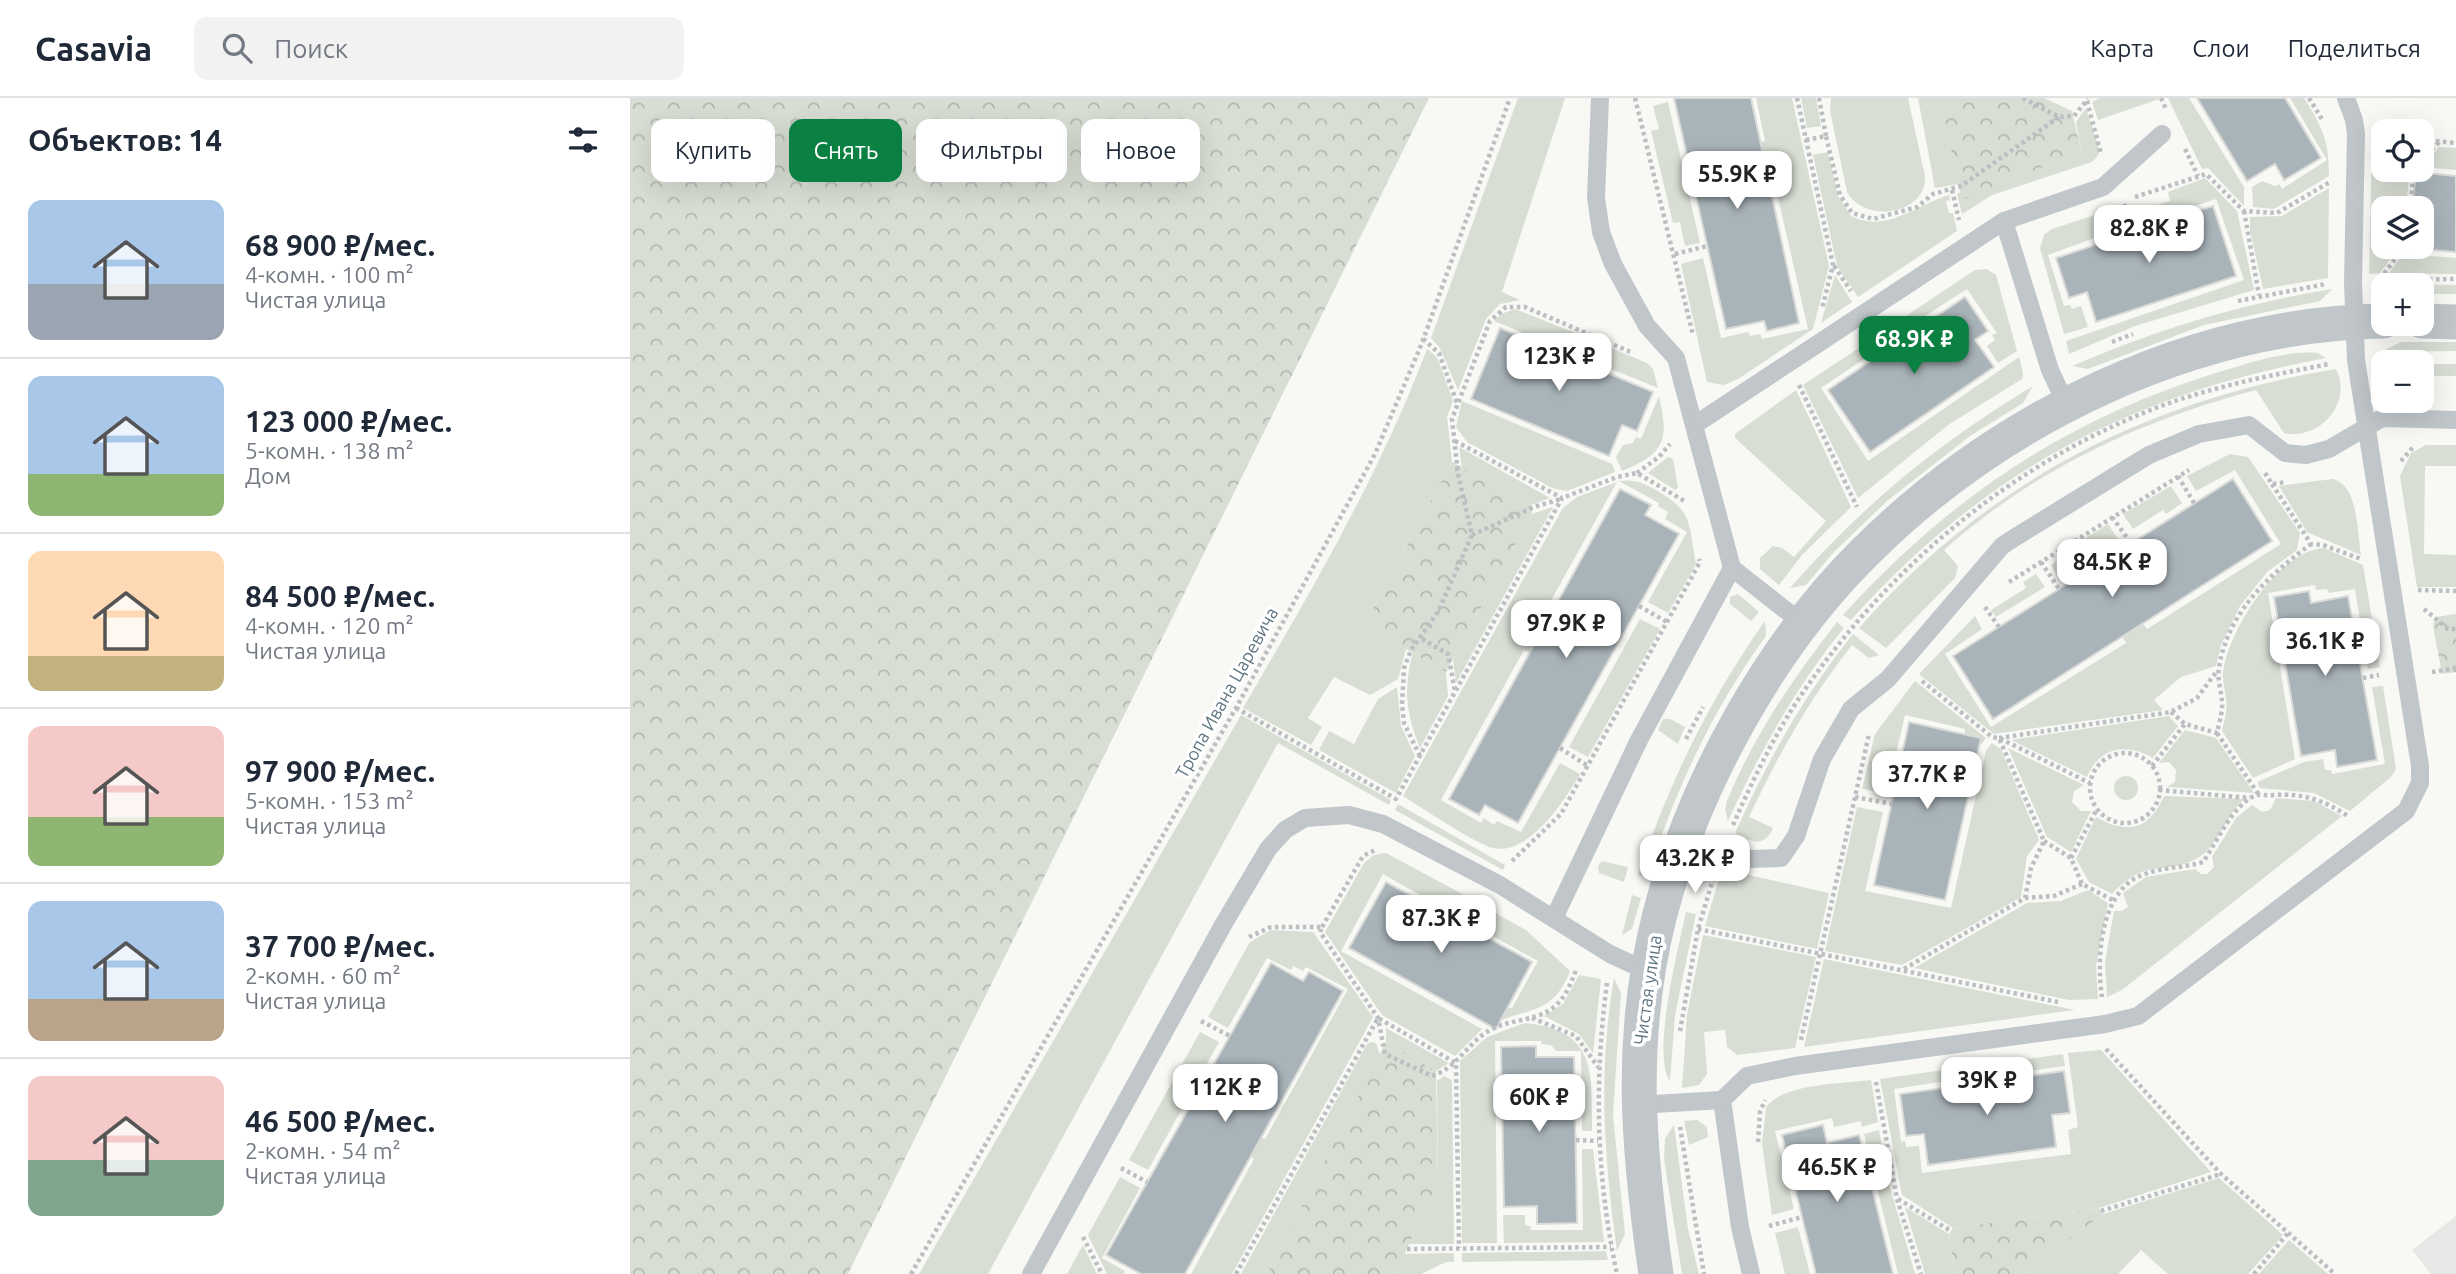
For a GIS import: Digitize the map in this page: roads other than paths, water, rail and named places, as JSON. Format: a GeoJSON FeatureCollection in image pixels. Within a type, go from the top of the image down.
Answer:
{"type":"FeatureCollection","features":[{"type":"Feature","properties":{"kind":"street","name":"Чистая улица"},"geometry":{"type":"LineString","coordinates":[[1656,1274],[1643,1185],[1637,1105],[1639,1037],[1663,906],[1709,781],[1746,712],[1802,623],[1864,553],[1939,488],[2066,404],[2144,370],[2212,348],[2279,333],[2369,321]]}},
{"type":"Feature","properties":{"kind":"street"},"geometry":{"type":"LineString","coordinates":[[2434,321],[2456,322]]}},
{"type":"Feature","properties":{"kind":"lane"},"geometry":{"type":"LineString","coordinates":[[1600,98],[1596,177],[1601,232],[1629,297],[1647,326],[1676,358],[1696,424],[1732,568],[1802,623]]}},
{"type":"Feature","properties":{"kind":"lane"},"geometry":{"type":"LineString","coordinates":[[1637,1105],[1722,1100],[1747,1076],[1795,1066],[2105,1024],[2138,1016],[2406,811],[2415,798],[2420,783],[2419,750],[2356,360],[2369,321],[2353,283],[2356,134],[2346,98]]}},
{"type":"Feature","properties":{"kind":"lane"},"geometry":{"type":"LineString","coordinates":[[1696,424],[2004,221],[2103,187],[2162,134]]}},
{"type":"Feature","properties":{"kind":"lane"},"geometry":{"type":"LineString","coordinates":[[2004,221],[2050,370],[2066,404]]}},
{"type":"Feature","properties":{"kind":"lane"},"geometry":{"type":"LineString","coordinates":[[1686,838],[1760,860],[1781,858],[1787,853],[1796,836],[1822,759],[1852,709],[1888,679],[2002,546],[2150,455],[2199,434],[2249,425],[2257,428],[2284,453],[2306,455],[2329,449],[2382,418],[2456,420]]}},
{"type":"Feature","properties":{"kind":"lane"},"geometry":{"type":"LineString","coordinates":[[1555,916],[1639,740],[1732,568]]}},
{"type":"Feature","properties":{"kind":"lane"},"geometry":{"type":"LineString","coordinates":[[1031,1274],[1223,925],[1268,849],[1285,830],[1305,818],[1349,815],[1383,824],[1555,916],[1611,954],[1649,972]]}},
{"type":"Feature","properties":{"kind":"lane"},"geometry":{"type":"LineString","coordinates":[[1722,1100],[1740,1227],[1751,1274]]}}]}
